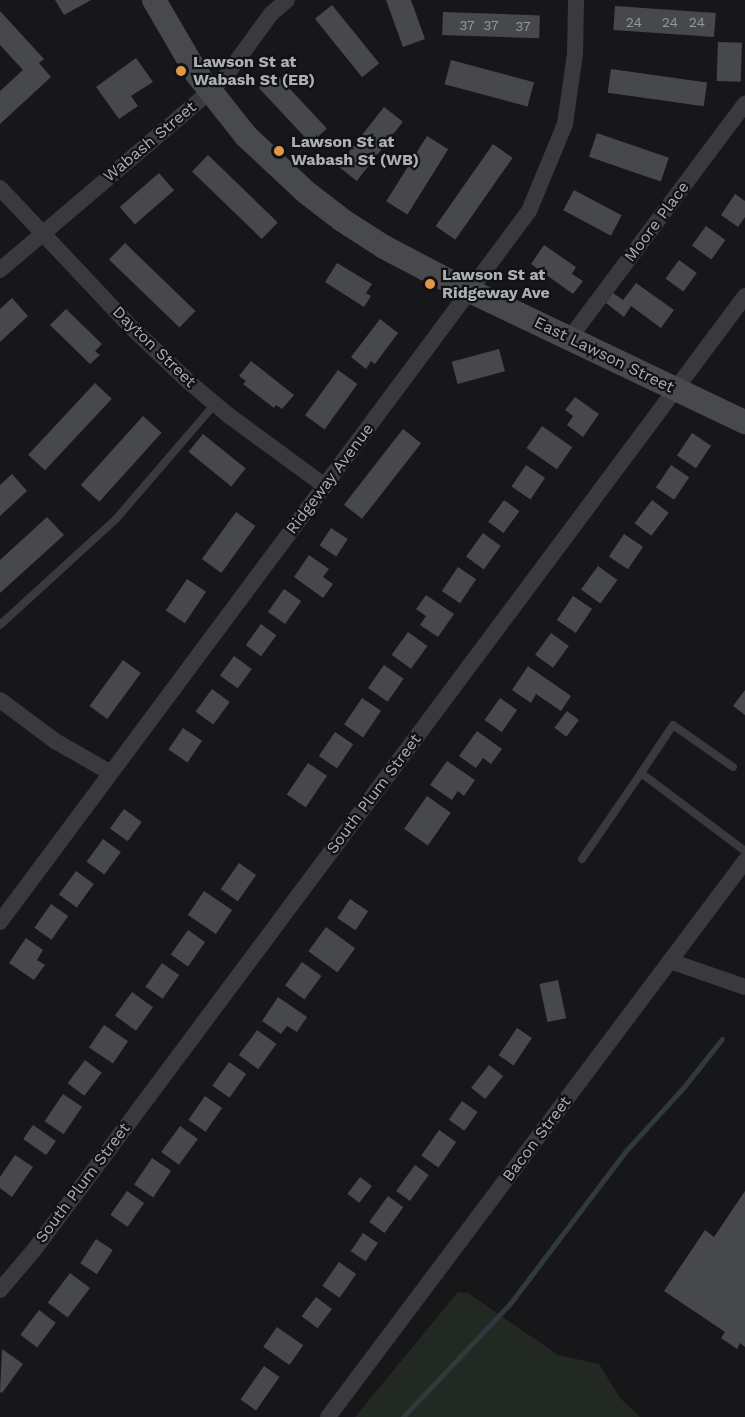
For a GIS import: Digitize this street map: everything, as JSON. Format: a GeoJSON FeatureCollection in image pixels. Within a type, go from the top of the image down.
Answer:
{"type":"FeatureCollection","features":[{"type":"Feature","properties":{"kind":"street","name":"East Lawson Street"},"geometry":{"type":"LineString","coordinates":[[154,0],[172,35],[210,92],[246,136],[277,166],[342,220],[384,247],[471,291],[745,422]]}},
{"type":"Feature","properties":{"kind":"street","name":"Wabash Street"},"geometry":{"type":"LineString","coordinates":[[0,270],[210,92],[225,77],[271,14],[287,0]]}},
{"type":"Feature","properties":{"kind":"street","name":"Ridgeway Avenue"},"geometry":{"type":"LineString","coordinates":[[0,922],[529,211],[558,145],[569,106],[575,54],[576,0]]}},
{"type":"Feature","properties":{"kind":"street","name":"Moore Place"},"geometry":{"type":"LineString","coordinates":[[569,339],[745,104]]}},
{"type":"Feature","properties":{"kind":"street","name":"Dayton Street"},"geometry":{"type":"LineString","coordinates":[[0,188],[132,328],[215,404],[325,486]]}},
{"type":"Feature","properties":{"kind":"street","name":"South Plum Street"},"geometry":{"type":"LineString","coordinates":[[0,1290],[34,1250],[745,296]]}},
{"type":"Feature","properties":{"kind":"street"},"geometry":{"type":"LineString","coordinates":[[0,700],[56,741],[111,773]]}},
{"type":"Feature","properties":{"kind":"street","name":"Bacon Street"},"geometry":{"type":"LineString","coordinates":[[328,1417],[745,861]]}},
{"type":"Feature","properties":{"kind":"street"},"geometry":{"type":"LineString","coordinates":[[670,962],[745,987]]}},
{"type":"Feature","properties":{"kind":"lane"},"geometry":{"type":"LineString","coordinates":[[0,624],[116,519],[215,404]]}},
{"type":"Feature","properties":{"kind":"lane"},"geometry":{"type":"LineString","coordinates":[[582,859],[673,725],[734,767]]}},
{"type":"Feature","properties":{"kind":"lane"},"geometry":{"type":"LineString","coordinates":[[641,773],[745,851]]}},
{"type":"Feature","properties":{"kind":"shaded area"},"geometry":{"type":"Polygon","coordinates":[[[458,1292],[468,1293],[558,1355],[599,1364],[620,1398],[640,1417],[355,1417],[458,1292]]]}},
{"type":"Feature","properties":{"kind":"building"},"geometry":{"type":"Polygon","coordinates":[[[55,0],[91,0],[64,15],[55,0]]]}},
{"type":"Feature","properties":{"kind":"building"},"geometry":{"type":"Polygon","coordinates":[[[386,0],[411,0],[425,39],[403,47],[386,0]]]}},
{"type":"Feature","properties":{"kind":"building"},"geometry":{"type":"Polygon","coordinates":[[[332,5],[379,63],[362,77],[315,19],[332,5]]]}},
{"type":"Feature","properties":{"kind":"building"},"geometry":{"type":"Polygon","coordinates":[[[615,6],[716,13],[714,37],[613,30],[615,6]]]}},
{"type":"Feature","properties":{"kind":"building"},"geometry":{"type":"Polygon","coordinates":[[[0,11],[44,59],[39,63],[51,77],[0,124],[0,91],[23,70],[0,45],[0,11]]]}},
{"type":"Feature","properties":{"kind":"building"},"geometry":{"type":"Polygon","coordinates":[[[443,12],[540,15],[539,38],[442,35],[443,12]]]}},
{"type":"Feature","properties":{"kind":"building"},"geometry":{"type":"Polygon","coordinates":[[[718,42],[742,43],[741,82],[717,81],[718,42]]]}},
{"type":"Feature","properties":{"kind":"building"},"geometry":{"type":"Polygon","coordinates":[[[136,58],[153,82],[131,96],[138,106],[119,119],[96,87],[136,58]]]}},
{"type":"Feature","properties":{"kind":"building"},"geometry":{"type":"Polygon","coordinates":[[[451,60],[534,82],[528,106],[445,84],[451,60]]]}},
{"type":"Feature","properties":{"kind":"building"},"geometry":{"type":"Polygon","coordinates":[[[611,69],[707,82],[704,106],[608,93],[611,69]]]}},
{"type":"Feature","properties":{"kind":"building"},"geometry":{"type":"Polygon","coordinates":[[[275,73],[327,129],[311,144],[259,88],[275,73]]]}},
{"type":"Feature","properties":{"kind":"building"},"geometry":{"type":"Polygon","coordinates":[[[384,107],[403,122],[357,181],[338,166],[384,107]]]}},
{"type":"Feature","properties":{"kind":"building"},"geometry":{"type":"Polygon","coordinates":[[[597,133],[669,158],[661,181],[589,157],[597,133]]]}},
{"type":"Feature","properties":{"kind":"building"},"geometry":{"type":"Polygon","coordinates":[[[427,136],[448,149],[407,215],[386,201],[427,136]]]}},
{"type":"Feature","properties":{"kind":"building"},"geometry":{"type":"Polygon","coordinates":[[[493,144],[513,158],[455,240],[436,226],[493,144]]]}},
{"type":"Feature","properties":{"kind":"building"},"geometry":{"type":"Polygon","coordinates":[[[208,155],[278,222],[262,239],[192,172],[208,155]]]}},
{"type":"Feature","properties":{"kind":"building"},"geometry":{"type":"Polygon","coordinates":[[[159,173],[174,190],[135,224],[120,207],[159,173]]]}},
{"type":"Feature","properties":{"kind":"building"},"geometry":{"type":"Polygon","coordinates":[[[574,190],[622,215],[611,236],[563,210],[574,190]]]}},
{"type":"Feature","properties":{"kind":"building"},"geometry":{"type":"Polygon","coordinates":[[[735,194],[745,201],[745,217],[738,227],[721,215],[735,194]]]}},
{"type":"Feature","properties":{"kind":"building"},"geometry":{"type":"Polygon","coordinates":[[[706,226],[725,240],[711,260],[692,245],[706,226]]]}},
{"type":"Feature","properties":{"kind":"building"},"geometry":{"type":"Polygon","coordinates":[[[125,243],[195,311],[180,328],[109,260],[125,243]]]}},
{"type":"Feature","properties":{"kind":"building"},"geometry":{"type":"Polygon","coordinates":[[[544,245],[576,267],[572,274],[583,281],[573,294],[531,264],[544,245]]]}},
{"type":"Feature","properties":{"kind":"building"},"geometry":{"type":"Polygon","coordinates":[[[679,260],[697,273],[683,292],[665,279],[679,260]]]}},
{"type":"Feature","properties":{"kind":"building"},"geometry":{"type":"Polygon","coordinates":[[[337,263],[372,284],[366,293],[371,296],[364,307],[325,282],[337,263]]]}},
{"type":"Feature","properties":{"kind":"building"},"geometry":{"type":"Polygon","coordinates":[[[636,283],[674,310],[661,328],[631,306],[624,317],[606,303],[613,293],[623,300],[636,283]]]}},
{"type":"Feature","properties":{"kind":"building"},"geometry":{"type":"Polygon","coordinates":[[[12,298],[28,316],[0,342],[0,309],[12,298]]]}},
{"type":"Feature","properties":{"kind":"building"},"geometry":{"type":"Polygon","coordinates":[[[66,309],[102,344],[95,351],[100,355],[90,364],[50,325],[66,309]]]}},
{"type":"Feature","properties":{"kind":"building"},"geometry":{"type":"Polygon","coordinates":[[[380,319],[398,333],[375,364],[371,361],[366,369],[351,357],[380,319]]]}},
{"type":"Feature","properties":{"kind":"building"},"geometry":{"type":"Polygon","coordinates":[[[499,349],[505,371],[458,384],[452,362],[499,349]]]}},
{"type":"Feature","properties":{"kind":"building"},"geometry":{"type":"Polygon","coordinates":[[[251,361],[294,395],[282,409],[276,405],[274,408],[243,384],[246,381],[239,376],[251,361]]]}},
{"type":"Feature","properties":{"kind":"building"},"geometry":{"type":"Polygon","coordinates":[[[338,370],[357,384],[325,429],[305,415],[338,370]]]}},
{"type":"Feature","properties":{"kind":"building"},"geometry":{"type":"Polygon","coordinates":[[[95,383],[112,399],[45,470],[28,455],[95,383]]]}},
{"type":"Feature","properties":{"kind":"building"},"geometry":{"type":"Polygon","coordinates":[[[575,397],[599,414],[583,437],[567,425],[573,416],[565,410],[575,397]]]}},
{"type":"Feature","properties":{"kind":"building"},"geometry":{"type":"Polygon","coordinates":[[[143,416],[162,433],[99,502],[81,485],[143,416]]]}},
{"type":"Feature","properties":{"kind":"building"},"geometry":{"type":"Polygon","coordinates":[[[542,426],[572,447],[557,469],[527,448],[542,426]]]}},
{"type":"Feature","properties":{"kind":"building"},"geometry":{"type":"Polygon","coordinates":[[[403,429],[421,443],[362,519],[344,505],[403,429]]]}},
{"type":"Feature","properties":{"kind":"building"},"geometry":{"type":"Polygon","coordinates":[[[692,433],[711,446],[696,468],[677,455],[692,433]]]}},
{"type":"Feature","properties":{"kind":"building"},"geometry":{"type":"Polygon","coordinates":[[[203,434],[246,469],[231,486],[189,452],[203,434]]]}},
{"type":"Feature","properties":{"kind":"building"},"geometry":{"type":"Polygon","coordinates":[[[526,465],[545,478],[531,499],[511,487],[526,465]]]}},
{"type":"Feature","properties":{"kind":"building"},"geometry":{"type":"Polygon","coordinates":[[[671,465],[689,477],[674,500],[656,487],[671,465]]]}},
{"type":"Feature","properties":{"kind":"building"},"geometry":{"type":"Polygon","coordinates":[[[12,474],[27,491],[0,516],[0,485],[12,474]]]}},
{"type":"Feature","properties":{"kind":"building"},"geometry":{"type":"Polygon","coordinates":[[[504,500],[519,511],[504,533],[488,522],[504,500]]]}},
{"type":"Feature","properties":{"kind":"building"},"geometry":{"type":"Polygon","coordinates":[[[652,500],[669,513],[651,536],[635,523],[652,500]]]}},
{"type":"Feature","properties":{"kind":"building"},"geometry":{"type":"Polygon","coordinates":[[[236,512],[255,526],[221,573],[202,559],[236,512]]]}},
{"type":"Feature","properties":{"kind":"building"},"geometry":{"type":"Polygon","coordinates":[[[47,517],[64,535],[0,593],[0,560],[47,517]]]}},
{"type":"Feature","properties":{"kind":"building"},"geometry":{"type":"Polygon","coordinates":[[[331,528],[348,539],[336,557],[320,546],[331,528]]]}},
{"type":"Feature","properties":{"kind":"building"},"geometry":{"type":"Polygon","coordinates":[[[483,533],[501,546],[484,569],[466,556],[483,533]]]}},
{"type":"Feature","properties":{"kind":"building"},"geometry":{"type":"Polygon","coordinates":[[[624,534],[643,547],[628,569],[609,556],[624,534]]]}},
{"type":"Feature","properties":{"kind":"building"},"geometry":{"type":"Polygon","coordinates":[[[309,555],[329,569],[323,577],[333,584],[323,598],[294,577],[309,555]]]}},
{"type":"Feature","properties":{"kind":"building"},"geometry":{"type":"Polygon","coordinates":[[[598,566],[617,580],[600,604],[581,589],[598,566]]]}},
{"type":"Feature","properties":{"kind":"building"},"geometry":{"type":"Polygon","coordinates":[[[458,567],[476,579],[460,603],[442,591],[458,567]]]}},
{"type":"Feature","properties":{"kind":"building"},"geometry":{"type":"Polygon","coordinates":[[[187,579],[206,592],[185,623],[166,611],[187,579]]]}},
{"type":"Feature","properties":{"kind":"building"},"geometry":{"type":"Polygon","coordinates":[[[284,589],[301,601],[285,624],[268,612],[284,589]]]}},
{"type":"Feature","properties":{"kind":"building"},"geometry":{"type":"Polygon","coordinates":[[[426,595],[454,614],[438,637],[420,625],[426,616],[416,609],[426,595]]]}},
{"type":"Feature","properties":{"kind":"building"},"geometry":{"type":"Polygon","coordinates":[[[573,596],[592,609],[576,633],[557,620],[573,596]]]}},
{"type":"Feature","properties":{"kind":"building"},"geometry":{"type":"Polygon","coordinates":[[[261,624],[276,635],[261,656],[246,645],[261,624]]]}},
{"type":"Feature","properties":{"kind":"building"},"geometry":{"type":"Polygon","coordinates":[[[408,632],[427,646],[411,669],[392,655],[408,632]]]}},
{"type":"Feature","properties":{"kind":"building"},"geometry":{"type":"Polygon","coordinates":[[[551,633],[569,646],[553,668],[535,655],[551,633]]]}},
{"type":"Feature","properties":{"kind":"building"},"geometry":{"type":"Polygon","coordinates":[[[234,656],[252,669],[238,688],[220,675],[234,656]]]}},
{"type":"Feature","properties":{"kind":"building"},"geometry":{"type":"Polygon","coordinates":[[[123,660],[141,673],[107,719],[89,706],[123,660]]]}},
{"type":"Feature","properties":{"kind":"building"},"geometry":{"type":"Polygon","coordinates":[[[384,665],[404,679],[388,702],[368,688],[384,665]]]}},
{"type":"Feature","properties":{"kind":"building"},"geometry":{"type":"Polygon","coordinates":[[[528,666],[571,696],[561,711],[536,694],[531,703],[512,690],[528,666]]]}},
{"type":"Feature","properties":{"kind":"building"},"geometry":{"type":"Polygon","coordinates":[[[212,689],[230,702],[213,725],[196,712],[212,689]]]}},
{"type":"Feature","properties":{"kind":"building"},"geometry":{"type":"Polygon","coordinates":[[[745,690],[745,715],[733,706],[745,690]]]}},
{"type":"Feature","properties":{"kind":"building"},"geometry":{"type":"Polygon","coordinates":[[[362,698],[381,711],[363,737],[344,725],[362,698]]]}},
{"type":"Feature","properties":{"kind":"building"},"geometry":{"type":"Polygon","coordinates":[[[500,698],[517,710],[502,732],[485,720],[500,698]]]}},
{"type":"Feature","properties":{"kind":"building"},"geometry":{"type":"Polygon","coordinates":[[[567,711],[579,720],[566,737],[554,728],[567,711]]]}},
{"type":"Feature","properties":{"kind":"building"},"geometry":{"type":"Polygon","coordinates":[[[183,728],[202,741],[188,762],[168,750],[183,728]]]}},
{"type":"Feature","properties":{"kind":"building"},"geometry":{"type":"Polygon","coordinates":[[[477,731],[502,749],[491,764],[483,758],[476,768],[459,756],[477,731]]]}},
{"type":"Feature","properties":{"kind":"building"},"geometry":{"type":"Polygon","coordinates":[[[335,732],[353,744],[337,768],[319,756],[335,732]]]}},
{"type":"Feature","properties":{"kind":"building"},"geometry":{"type":"Polygon","coordinates":[[[447,761],[475,780],[464,796],[458,791],[452,800],[430,785],[447,761]]]}},
{"type":"Feature","properties":{"kind":"building"},"geometry":{"type":"Polygon","coordinates":[[[308,763],[327,776],[306,807],[287,795],[308,763]]]}},
{"type":"Feature","properties":{"kind":"building"},"geometry":{"type":"Polygon","coordinates":[[[427,796],[451,813],[428,845],[404,829],[427,796]]]}},
{"type":"Feature","properties":{"kind":"building"},"geometry":{"type":"Polygon","coordinates":[[[124,809],[142,822],[128,841],[110,828],[124,809]]]}},
{"type":"Feature","properties":{"kind":"building"},"geometry":{"type":"Polygon","coordinates":[[[103,839],[121,852],[104,875],[87,862],[103,839]]]}},
{"type":"Feature","properties":{"kind":"building"},"geometry":{"type":"Polygon","coordinates":[[[239,863],[256,875],[238,901],[221,889],[239,863]]]}},
{"type":"Feature","properties":{"kind":"building"},"geometry":{"type":"Polygon","coordinates":[[[76,871],[94,884],[77,907],[59,894],[76,871]]]}},
{"type":"Feature","properties":{"kind":"building"},"geometry":{"type":"Polygon","coordinates":[[[204,891],[232,910],[216,934],[188,915],[204,891]]]}},
{"type":"Feature","properties":{"kind":"building"},"geometry":{"type":"Polygon","coordinates":[[[350,899],[368,911],[355,930],[337,918],[350,899]]]}},
{"type":"Feature","properties":{"kind":"building"},"geometry":{"type":"Polygon","coordinates":[[[51,904],[68,916],[52,940],[34,928],[51,904]]]}},
{"type":"Feature","properties":{"kind":"building"},"geometry":{"type":"Polygon","coordinates":[[[326,927],[355,948],[337,972],[308,951],[326,927]]]}},
{"type":"Feature","properties":{"kind":"building"},"geometry":{"type":"Polygon","coordinates":[[[188,930],[205,942],[188,967],[171,955],[188,930]]]}},
{"type":"Feature","properties":{"kind":"building"},"geometry":{"type":"Polygon","coordinates":[[[26,938],[43,950],[37,960],[45,965],[34,980],[9,963],[26,938]]]}},
{"type":"Feature","properties":{"kind":"building"},"geometry":{"type":"Polygon","coordinates":[[[302,962],[321,976],[304,1000],[285,985],[302,962]]]}},
{"type":"Feature","properties":{"kind":"building"},"geometry":{"type":"Polygon","coordinates":[[[162,963],[179,975],[163,999],[145,987],[162,963]]]}},
{"type":"Feature","properties":{"kind":"building"},"geometry":{"type":"Polygon","coordinates":[[[558,980],[566,1018],[548,1022],[539,984],[558,980]]]}},
{"type":"Feature","properties":{"kind":"building"},"geometry":{"type":"Polygon","coordinates":[[[132,992],[153,1007],[136,1031],[115,1015],[132,992]]]}},
{"type":"Feature","properties":{"kind":"building"},"geometry":{"type":"Polygon","coordinates":[[[278,997],[307,1017],[297,1032],[287,1026],[281,1034],[262,1021],[278,997]]]}},
{"type":"Feature","properties":{"kind":"building"},"geometry":{"type":"Polygon","coordinates":[[[104,1025],[128,1041],[113,1064],[89,1047],[104,1025]]]}},
{"type":"Feature","properties":{"kind":"building"},"geometry":{"type":"Polygon","coordinates":[[[517,1028],[532,1038],[513,1065],[499,1055],[517,1028]]]}},
{"type":"Feature","properties":{"kind":"building"},"geometry":{"type":"Polygon","coordinates":[[[257,1030],[276,1044],[258,1069],[239,1055],[257,1030]]]}},
{"type":"Feature","properties":{"kind":"building"},"geometry":{"type":"Polygon","coordinates":[[[85,1060],[102,1073],[84,1096],[68,1083],[85,1060]]]}},
{"type":"Feature","properties":{"kind":"building"},"geometry":{"type":"Polygon","coordinates":[[[229,1062],[246,1074],[230,1098],[212,1086],[229,1062]]]}},
{"type":"Feature","properties":{"kind":"building"},"geometry":{"type":"Polygon","coordinates":[[[489,1065],[503,1076],[485,1099],[471,1088],[489,1065]]]}},
{"type":"Feature","properties":{"kind":"building"},"geometry":{"type":"Polygon","coordinates":[[[63,1094],[82,1107],[64,1134],[45,1121],[63,1094]]]}},
{"type":"Feature","properties":{"kind":"building"},"geometry":{"type":"Polygon","coordinates":[[[205,1096],[222,1108],[206,1132],[188,1120],[205,1096]]]}},
{"type":"Feature","properties":{"kind":"building"},"geometry":{"type":"Polygon","coordinates":[[[462,1101],[478,1112],[464,1131],[449,1120],[462,1101]]]}},
{"type":"Feature","properties":{"kind":"building"},"geometry":{"type":"Polygon","coordinates":[[[33,1125],[56,1141],[46,1155],[23,1139],[33,1125]]]}},
{"type":"Feature","properties":{"kind":"building"},"geometry":{"type":"Polygon","coordinates":[[[180,1126],[198,1139],[179,1165],[161,1152],[180,1126]]]}},
{"type":"Feature","properties":{"kind":"building"},"geometry":{"type":"Polygon","coordinates":[[[439,1130],[456,1142],[438,1167],[421,1155],[439,1130]]]}},
{"type":"Feature","properties":{"kind":"building"},"geometry":{"type":"Polygon","coordinates":[[[15,1155],[33,1167],[12,1197],[0,1188],[0,1177],[15,1155]]]}},
{"type":"Feature","properties":{"kind":"building"},"geometry":{"type":"Polygon","coordinates":[[[152,1158],[171,1171],[153,1197],[134,1185],[152,1158]]]}},
{"type":"Feature","properties":{"kind":"building"},"geometry":{"type":"Polygon","coordinates":[[[415,1165],[429,1175],[410,1201],[396,1191],[415,1165]]]}},
{"type":"Feature","properties":{"kind":"building"},"geometry":{"type":"Polygon","coordinates":[[[360,1177],[372,1186],[359,1203],[347,1194],[360,1177]]]}},
{"type":"Feature","properties":{"kind":"building"},"geometry":{"type":"Polygon","coordinates":[[[127,1191],[144,1203],[128,1227],[110,1215],[127,1191]]]}},
{"type":"Feature","properties":{"kind":"building"},"geometry":{"type":"Polygon","coordinates":[[[745,1191],[745,1347],[740,1343],[737,1349],[721,1338],[725,1332],[664,1291],[705,1230],[714,1237],[745,1191]]]}},
{"type":"Feature","properties":{"kind":"building"},"geometry":{"type":"Polygon","coordinates":[[[388,1196],[403,1207],[385,1233],[369,1222],[388,1196]]]}},
{"type":"Feature","properties":{"kind":"building"},"geometry":{"type":"Polygon","coordinates":[[[363,1233],[378,1243],[366,1261],[351,1251],[363,1233]]]}},
{"type":"Feature","properties":{"kind":"building"},"geometry":{"type":"Polygon","coordinates":[[[96,1239],[113,1250],[97,1274],[80,1263],[96,1239]]]}},
{"type":"Feature","properties":{"kind":"building"},"geometry":{"type":"Polygon","coordinates":[[[339,1262],[356,1274],[340,1298],[322,1286],[339,1262]]]}},
{"type":"Feature","properties":{"kind":"building"},"geometry":{"type":"Polygon","coordinates":[[[70,1273],[90,1288],[68,1318],[48,1303],[70,1273]]]}},
{"type":"Feature","properties":{"kind":"building"},"geometry":{"type":"Polygon","coordinates":[[[316,1297],[332,1309],[318,1328],[302,1316],[316,1297]]]}},
{"type":"Feature","properties":{"kind":"building"},"geometry":{"type":"Polygon","coordinates":[[[39,1310],[56,1323],[37,1347],[20,1335],[39,1310]]]}},
{"type":"Feature","properties":{"kind":"building"},"geometry":{"type":"Polygon","coordinates":[[[277,1327],[303,1345],[289,1365],[263,1347],[277,1327]]]}},
{"type":"Feature","properties":{"kind":"building"},"geometry":{"type":"Polygon","coordinates":[[[2,1349],[23,1364],[2,1393],[0,1392],[2,1349]]]}},
{"type":"Feature","properties":{"kind":"building"},"geometry":{"type":"Polygon","coordinates":[[[264,1366],[280,1377],[256,1410],[240,1400],[264,1366]]]}},
{"type":"Feature","properties":{"kind":"waterway"},"geometry":{"type":"LineString","coordinates":[[403,1417],[509,1305],[625,1152],[684,1087],[722,1039]]}},
{"type":"Feature","properties":{"kind":"place","name":"Lawson St at Wabash St (EB)"},"geometry":{"type":"Point","coordinates":[181,71]}},
{"type":"Feature","properties":{"kind":"place","name":"Lawson St at Wabash St (WB)"},"geometry":{"type":"Point","coordinates":[279,151]}},
{"type":"Feature","properties":{"kind":"place","name":"Lawson St at Ridgeway Ave"},"geometry":{"type":"Point","coordinates":[430,284]}}]}
